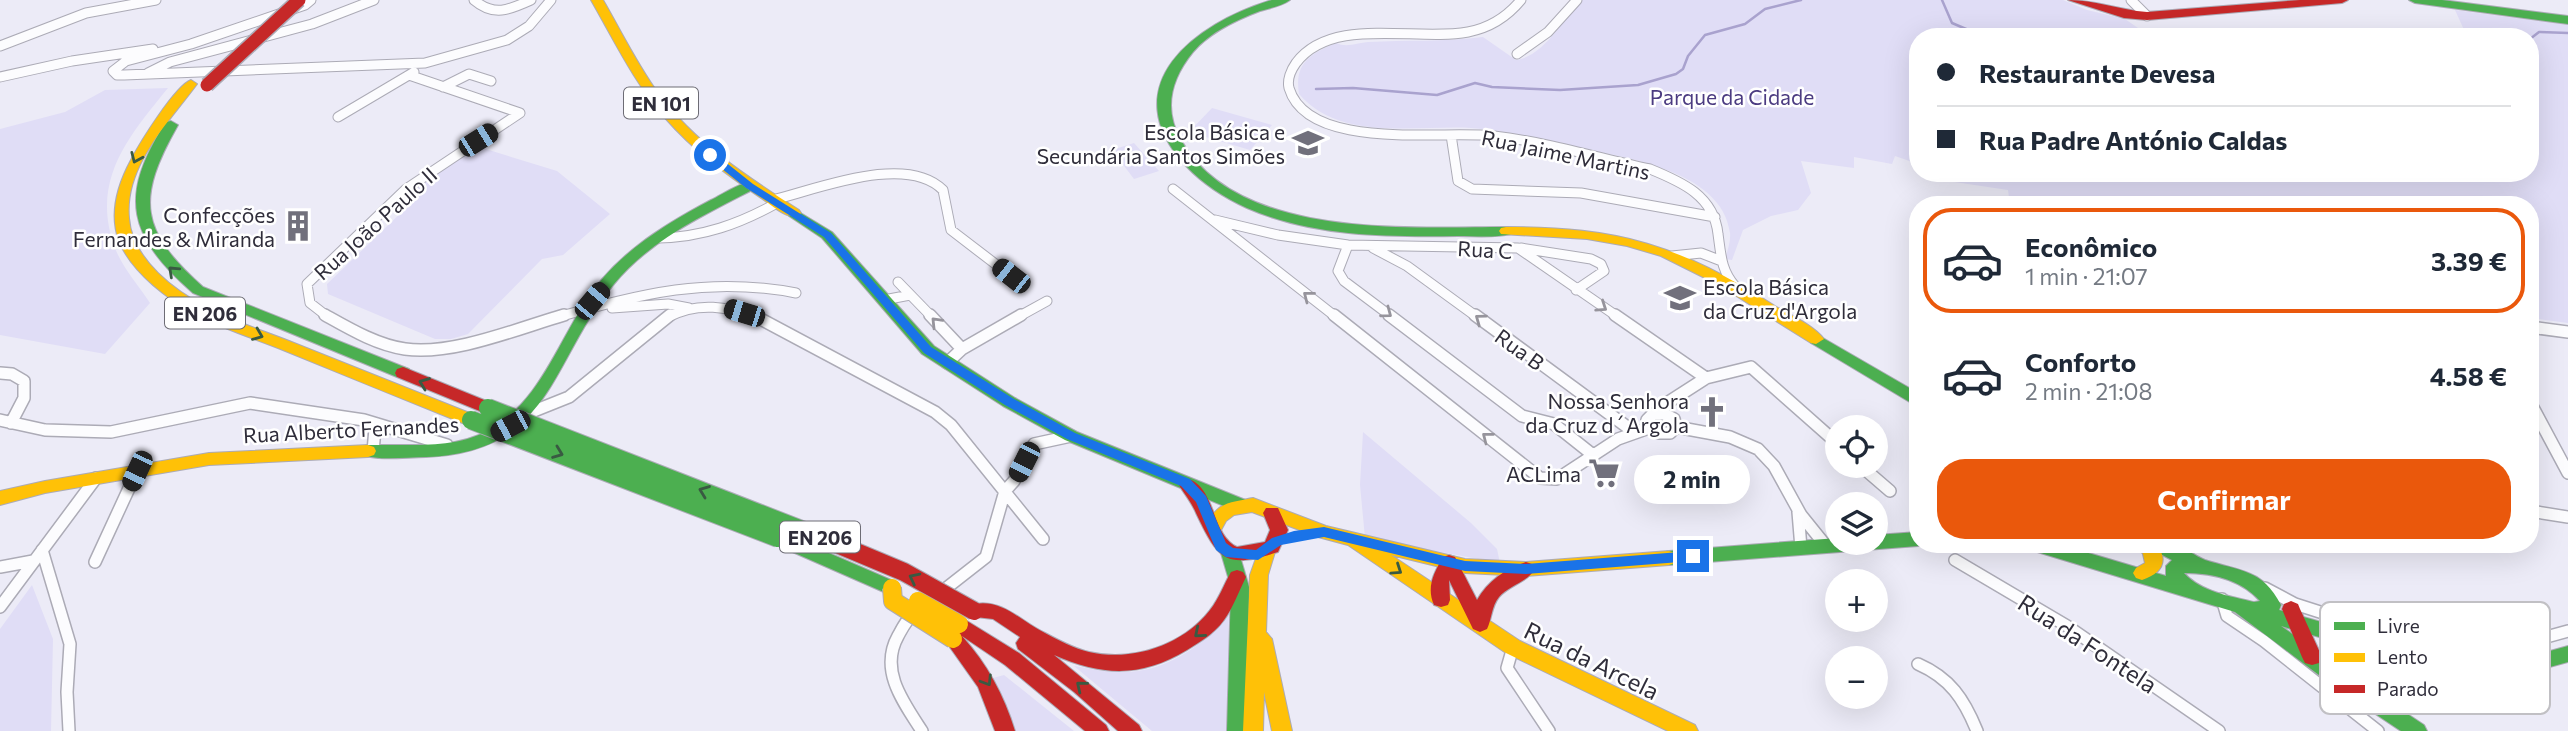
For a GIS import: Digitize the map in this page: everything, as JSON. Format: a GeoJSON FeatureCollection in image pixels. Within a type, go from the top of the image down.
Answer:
{"type":"FeatureCollection","features":[{"type":"Feature","properties":{"kind":"main road","name":"EN 206"},"geometry":{"type":"LineString","coordinates":[[284,0],[151,131],[136,154],[123,197],[123,230],[130,250],[146,272],[179,299],[205,313],[471,420],[778,538],[892,588],[893,601],[956,632]]}},
{"type":"Feature","properties":{"kind":"main road","name":"EN 206"},"geometry":{"type":"LineString","coordinates":[[299,0],[199,85],[162,137],[144,182],[140,202],[149,241],[162,261],[198,290],[488,408],[790,524],[904,572],[1028,645],[1081,686],[1132,731]]}},
{"type":"Feature","properties":{"kind":"main road","name":"EN 101"},"geometry":{"type":"LineString","coordinates":[[597,0],[655,97],[692,139],[749,186],[827,235],[919,341],[947,363],[1009,402],[1071,436],[1242,506],[1253,505],[1353,540],[1465,566],[1526,569],[1825,545]]}},
{"type":"Feature","properties":{"kind":"main road"},"geometry":{"type":"LineString","coordinates":[[1284,0],[1255,8],[1210,30],[1188,48],[1164,88],[1166,127],[1177,149],[1197,172],[1222,190],[1252,206],[1311,224],[1390,233],[1569,233],[1628,243],[1685,257],[1705,273],[1909,394]]}},
{"type":"Feature","properties":{"kind":"main road"},"geometry":{"type":"LineString","coordinates":[[2074,0],[2124,15],[2147,16],[2342,0]]}},
{"type":"Feature","properties":{"kind":"main road"},"geometry":{"type":"LineString","coordinates":[[2415,0],[2568,20]]}},
{"type":"Feature","properties":{"kind":"main road","name":"Rua Alberto Fernandes"},"geometry":{"type":"LineString","coordinates":[[0,498],[96,478],[251,455],[462,447],[487,438],[531,408],[587,310],[610,278],[690,217],[749,186]]}},
{"type":"Feature","properties":{"kind":"main road"},"geometry":{"type":"LineString","coordinates":[[1185,482],[1201,499],[1214,527],[1215,538],[1235,562],[1240,587],[1237,731]]}},
{"type":"Feature","properties":{"kind":"main road"},"geometry":{"type":"LineString","coordinates":[[1214,527],[1219,517],[1229,509],[1242,506]]}},
{"type":"Feature","properties":{"kind":"main road"},"geometry":{"type":"LineString","coordinates":[[1253,731],[1254,663],[1259,614],[1258,574],[1280,532],[1272,513]]}},
{"type":"Feature","properties":{"kind":"main road","name":"EN 101"},"geometry":{"type":"LineString","coordinates":[[1230,553],[1248,556],[1294,536],[1324,532]]}},
{"type":"Feature","properties":{"kind":"main road","name":"Rua da Arcela"},"geometry":{"type":"LineString","coordinates":[[1353,540],[1513,647],[1688,731]]}},
{"type":"Feature","properties":{"kind":"main road","name":"EN 101"},"geometry":{"type":"LineString","coordinates":[[1888,541],[1909,540]]}},
{"type":"Feature","properties":{"kind":"main road"},"geometry":{"type":"LineString","coordinates":[[2065,553],[2256,609],[2295,615]]}},
{"type":"Feature","properties":{"kind":"main road"},"geometry":{"type":"LineString","coordinates":[[2134,573],[2154,566],[2153,553]]}},
{"type":"Feature","properties":{"kind":"main road"},"geometry":{"type":"LineString","coordinates":[[2159,553],[2175,568],[2175,576],[2188,589]]}},
{"type":"Feature","properties":{"kind":"main road"},"geometry":{"type":"LineString","coordinates":[[2168,553],[2258,584],[2295,615],[2320,627]]}},
{"type":"Feature","properties":{"kind":"main road"},"geometry":{"type":"LineString","coordinates":[[1441,600],[1438,588],[1440,573],[1449,562],[1480,624]]}},
{"type":"Feature","properties":{"kind":"main road"},"geometry":{"type":"LineString","coordinates":[[2134,573],[2187,564],[2206,568]]}},
{"type":"Feature","properties":{"kind":"main road"},"geometry":{"type":"LineString","coordinates":[[1480,624],[1480,610],[1491,590],[1508,576],[1526,569]]}},
{"type":"Feature","properties":{"kind":"main road"},"geometry":{"type":"LineString","coordinates":[[974,611],[996,611],[1035,638],[1086,660],[1112,663],[1143,660],[1161,656],[1205,630],[1219,613],[1237,577]]}},
{"type":"Feature","properties":{"kind":"main road"},"geometry":{"type":"LineString","coordinates":[[2256,609],[2272,605],[2270,596]]}},
{"type":"Feature","properties":{"kind":"main road"},"geometry":{"type":"LineString","coordinates":[[2230,601],[2320,664]]}},
{"type":"Feature","properties":{"kind":"main road"},"geometry":{"type":"LineString","coordinates":[[1259,614],[1282,731]]}},
{"type":"Feature","properties":{"kind":"main road"},"geometry":{"type":"LineString","coordinates":[[2295,615],[2313,659]]}},
{"type":"Feature","properties":{"kind":"main road"},"geometry":{"type":"LineString","coordinates":[[956,632],[994,693],[1005,731]]}},
{"type":"Feature","properties":{"kind":"main road"},"geometry":{"type":"LineString","coordinates":[[956,632],[1022,667],[1098,731]]}},
{"type":"Feature","properties":{"kind":"main road"},"geometry":{"type":"LineString","coordinates":[[2550,659],[2568,654]]}},
{"type":"Feature","properties":{"kind":"main road"},"geometry":{"type":"LineString","coordinates":[[2392,714],[2417,731]]}},
{"type":"Feature","properties":{"kind":"street"},"geometry":{"type":"LineString","coordinates":[[0,46],[86,13],[156,0]]}},
{"type":"Feature","properties":{"kind":"street"},"geometry":{"type":"LineString","coordinates":[[311,0],[306,5],[170,50],[126,61],[113,71],[117,75],[425,63],[507,40],[530,26],[551,0]]}},
{"type":"Feature","properties":{"kind":"street"},"geometry":{"type":"LineString","coordinates":[[147,74],[170,62],[312,24],[374,0]]}},
{"type":"Feature","properties":{"kind":"street"},"geometry":{"type":"LineString","coordinates":[[474,0],[492,12],[512,9],[531,0]]}},
{"type":"Feature","properties":{"kind":"street","name":"Rua Jaime Martins"},"geometry":{"type":"LineString","coordinates":[[1521,0],[1503,19],[1467,32],[1367,34],[1331,40],[1303,54],[1294,64],[1288,77],[1289,90],[1305,112],[1338,128],[1377,134],[1497,136],[1650,170],[1693,191],[1716,217]]}},
{"type":"Feature","properties":{"kind":"street"},"geometry":{"type":"LineString","coordinates":[[1517,54],[1548,32],[1577,0]]}},
{"type":"Feature","properties":{"kind":"street"},"geometry":{"type":"LineString","coordinates":[[2131,0],[2147,16]]}},
{"type":"Feature","properties":{"kind":"street"},"geometry":{"type":"LineString","coordinates":[[0,77],[138,50],[170,50]]}},
{"type":"Feature","properties":{"kind":"street"},"geometry":{"type":"LineString","coordinates":[[338,117],[425,63]]}},
{"type":"Feature","properties":{"kind":"street"},"geometry":{"type":"LineString","coordinates":[[443,87],[469,74],[491,80]]}},
{"type":"Feature","properties":{"kind":"street","name":"Rua João Paulo II"},"geometry":{"type":"LineString","coordinates":[[409,75],[520,114],[406,189],[307,284],[305,294],[310,307],[373,339],[398,348],[415,350],[467,342],[587,310]]}},
{"type":"Feature","properties":{"kind":"street"},"geometry":{"type":"LineString","coordinates":[[1451,135],[1458,181],[1470,189],[1573,191],[1716,217],[1724,275],[1739,291]]}},
{"type":"Feature","properties":{"kind":"street"},"geometry":{"type":"LineString","coordinates":[[659,238],[677,238],[733,227],[811,192],[901,171],[937,185],[946,197],[946,222],[951,230],[1011,276]]}},
{"type":"Feature","properties":{"kind":"street"},"geometry":{"type":"LineString","coordinates":[[1173,189],[1540,478],[1557,479],[1634,432],[1649,428],[1659,433],[1670,433],[1676,427]]}},
{"type":"Feature","properties":{"kind":"street"},"geometry":{"type":"LineString","coordinates":[[780,205],[811,192]]}},
{"type":"Feature","properties":{"kind":"street","name":"Rua C"},"geometry":{"type":"LineString","coordinates":[[1212,219],[1278,235],[1348,246],[1518,248],[1706,378]]}},
{"type":"Feature","properties":{"kind":"street"},"geometry":{"type":"LineString","coordinates":[[1685,257],[1718,238]]}},
{"type":"Feature","properties":{"kind":"street"},"geometry":{"type":"LineString","coordinates":[[1348,246],[1338,271],[1344,281],[1522,416],[1554,424],[1593,455]]}},
{"type":"Feature","properties":{"kind":"street","name":"Rua B"},"geometry":{"type":"LineString","coordinates":[[1370,247],[1407,266],[1634,432]]}},
{"type":"Feature","properties":{"kind":"street"},"geometry":{"type":"LineString","coordinates":[[1407,266],[1411,254],[1418,247]]}},
{"type":"Feature","properties":{"kind":"street"},"geometry":{"type":"LineString","coordinates":[[1518,248],[1591,259],[1601,264],[1604,271],[1576,290]]}},
{"type":"Feature","properties":{"kind":"street"},"geometry":{"type":"LineString","coordinates":[[1685,257],[1707,254],[1721,264]]}},
{"type":"Feature","properties":{"kind":"street"},"geometry":{"type":"LineString","coordinates":[[1705,273],[1721,264]]}},
{"type":"Feature","properties":{"kind":"street"},"geometry":{"type":"LineString","coordinates":[[898,282],[962,349]]}},
{"type":"Feature","properties":{"kind":"street"},"geometry":{"type":"LineString","coordinates":[[587,310],[651,293],[695,286],[759,286],[796,293]]}},
{"type":"Feature","properties":{"kind":"street"},"geometry":{"type":"LineString","coordinates":[[884,300],[910,295]]}},
{"type":"Feature","properties":{"kind":"street"},"geometry":{"type":"LineString","coordinates":[[947,363],[962,349],[1048,301]]}},
{"type":"Feature","properties":{"kind":"street"},"geometry":{"type":"LineString","coordinates":[[587,310],[668,304],[689,308],[724,306],[764,319],[909,396],[951,425],[1043,539]]}},
{"type":"Feature","properties":{"kind":"street"},"geometry":{"type":"LineString","coordinates":[[523,415],[569,397],[669,316],[689,308]]}},
{"type":"Feature","properties":{"kind":"street"},"geometry":{"type":"LineString","coordinates":[[2539,328],[2568,332]]}},
{"type":"Feature","properties":{"kind":"street"},"geometry":{"type":"LineString","coordinates":[[1664,414],[1664,405],[1706,378],[1714,379],[1744,366],[1751,367],[1825,432]]}},
{"type":"Feature","properties":{"kind":"street"},"geometry":{"type":"LineString","coordinates":[[0,373],[12,374],[24,381],[26,390],[18,412],[5,421]]}},
{"type":"Feature","properties":{"kind":"street"},"geometry":{"type":"LineString","coordinates":[[5,421],[82,433],[111,432],[250,403],[364,421],[462,447]]}},
{"type":"Feature","properties":{"kind":"street"},"geometry":{"type":"LineString","coordinates":[[1649,428],[1647,420],[1653,414],[1664,414],[1674,419],[1676,427]]}},
{"type":"Feature","properties":{"kind":"street"},"geometry":{"type":"LineString","coordinates":[[364,421],[375,429],[378,451],[397,441],[394,430]]}},
{"type":"Feature","properties":{"kind":"street"},"geometry":{"type":"LineString","coordinates":[[2539,424],[2568,473]]}},
{"type":"Feature","properties":{"kind":"street"},"geometry":{"type":"LineString","coordinates":[[1676,427],[1690,432],[1730,437],[1759,449],[1775,465],[1798,512],[1825,544]]}},
{"type":"Feature","properties":{"kind":"street"},"geometry":{"type":"LineString","coordinates":[[922,731],[896,691],[890,650],[908,619],[986,557],[1005,491],[1014,481],[1034,444],[1071,436]]}},
{"type":"Feature","properties":{"kind":"street"},"geometry":{"type":"LineString","coordinates":[[94,562],[137,471]]}},
{"type":"Feature","properties":{"kind":"street"},"geometry":{"type":"LineString","coordinates":[[0,607],[96,478]]}},
{"type":"Feature","properties":{"kind":"street"},"geometry":{"type":"LineString","coordinates":[[1875,478],[1890,491]]}},
{"type":"Feature","properties":{"kind":"street"},"geometry":{"type":"LineString","coordinates":[[1798,512],[1801,548]]}},
{"type":"Feature","properties":{"kind":"street"},"geometry":{"type":"LineString","coordinates":[[2539,512],[2568,517]]}},
{"type":"Feature","properties":{"kind":"street"},"geometry":{"type":"LineString","coordinates":[[42,550],[70,644],[67,692],[69,731]]}},
{"type":"Feature","properties":{"kind":"street","name":"Rua da Fontela"},"geometry":{"type":"LineString","coordinates":[[1955,559],[2067,626],[2218,731]]}},
{"type":"Feature","properties":{"kind":"street"},"geometry":{"type":"LineString","coordinates":[[0,567],[33,561]]}},
{"type":"Feature","properties":{"kind":"street"},"geometry":{"type":"LineString","coordinates":[[2258,584],[2295,604],[2320,612]]}},
{"type":"Feature","properties":{"kind":"street"},"geometry":{"type":"LineString","coordinates":[[2230,601],[2227,616],[2320,685]]}},
{"type":"Feature","properties":{"kind":"street"},"geometry":{"type":"LineString","coordinates":[[2550,636],[2568,631]]}},
{"type":"Feature","properties":{"kind":"street"},"geometry":{"type":"LineString","coordinates":[[1513,647],[1507,668],[1549,731]]}},
{"type":"Feature","properties":{"kind":"street"},"geometry":{"type":"LineString","coordinates":[[1918,664],[1934,670],[1958,690],[1977,731]]}},
{"type":"Feature","properties":{"kind":"street"},"geometry":{"type":"LineString","coordinates":[[2356,714],[2378,731]]}},
{"type":"Feature","properties":{"kind":"green space","name":"Parque da Cidade"},"geometry":{"type":"Polygon","coordinates":[[[1580,0],[2063,0],[2087,10],[2125,19],[2138,28],[1909,28],[1909,161],[1895,156],[1892,164],[1854,157],[1854,168],[1801,161],[1811,193],[1798,210],[1771,216],[1743,230],[1732,260],[1725,259],[1730,233],[1723,211],[1709,194],[1689,180],[1666,170],[1615,155],[1496,131],[1357,125],[1335,119],[1316,109],[1299,94],[1299,74],[1306,61],[1336,43],[1348,45],[1483,37],[1516,60],[1535,52],[1560,27],[1580,0]]]}},
{"type":"Feature","properties":{"kind":"green space"},"geometry":{"type":"Polygon","coordinates":[[[2455,10],[2568,25],[2568,323],[2539,319],[2539,196],[2009,196],[2008,190],[1954,182],[2539,182],[2539,28],[2463,28],[2455,10]]]}},
{"type":"Feature","properties":{"kind":"green space"},"geometry":{"type":"Polygon","coordinates":[[[168,88],[127,142],[110,181],[107,202],[108,224],[115,248],[150,303],[105,354],[0,335],[0,129],[65,112],[105,90],[168,88]]]}},
{"type":"Feature","properties":{"kind":"green space"},"geometry":{"type":"Polygon","coordinates":[[[1212,108],[1272,125],[1250,150],[1189,132],[1212,108]]]}},
{"type":"Feature","properties":{"kind":"green space"},"geometry":{"type":"Polygon","coordinates":[[[1134,143],[1159,171],[1134,179],[1112,150],[1134,143]]]}},
{"type":"Feature","properties":{"kind":"green space"},"geometry":{"type":"Polygon","coordinates":[[[476,146],[557,171],[610,214],[563,255],[542,259],[468,334],[451,339],[435,339],[328,294],[327,284],[408,206],[407,195],[476,146]]]}},
{"type":"Feature","properties":{"kind":"green space"},"geometry":{"type":"Polygon","coordinates":[[[1363,432],[1471,523],[1497,549],[1500,563],[1365,538],[1360,485],[1363,432]]]}},
{"type":"Feature","properties":{"kind":"green space"},"geometry":{"type":"Polygon","coordinates":[[[32,585],[53,639],[51,731],[0,731],[0,629],[32,585]]]}},
{"type":"Feature","properties":{"kind":"green space"},"geometry":{"type":"Polygon","coordinates":[[[1229,614],[1226,731],[1152,731],[1074,666],[1117,672],[1150,669],[1193,648],[1229,614]]]}},
{"type":"Feature","properties":{"kind":"green space"},"geometry":{"type":"Polygon","coordinates":[[[1004,675],[1074,731],[1011,731],[993,678],[1004,675]]]}},
{"type":"Feature","properties":{"kind":"waterway"},"geometry":{"type":"LineString","coordinates":[[1316,89],[1353,88],[1437,95],[1475,83],[1492,87],[1560,90],[1638,85],[1676,74],[1683,69],[1688,56],[1705,35],[1745,24],[1765,9],[1801,0]]}},
{"type":"Feature","properties":{"kind":"waterway"},"geometry":{"type":"LineString","coordinates":[[1942,0],[1952,23],[1964,28]]}},
{"type":"Feature","properties":{"kind":"waterway"},"geometry":{"type":"LineString","coordinates":[[2539,32],[2568,33]]}},
{"type":"Feature","properties":{"kind":"traffic: fast"},"geometry":{"type":"LineString","coordinates":[[1284,0],[1246,13],[1210,31],[1190,48],[1170,75],[1163,102],[1167,128],[1181,151],[1200,173],[1225,191],[1252,205],[1307,222],[1363,230],[1506,231]]}},
{"type":"Feature","properties":{"kind":"traffic: fast"},"geometry":{"type":"LineString","coordinates":[[2415,0],[2568,20]]}},
{"type":"Feature","properties":{"kind":"traffic: fast"},"geometry":{"type":"LineString","coordinates":[[171,125],[147,173],[142,194],[143,214],[149,233],[176,271],[198,290],[403,373]]}},
{"type":"Feature","properties":{"kind":"traffic: fast"},"geometry":{"type":"LineString","coordinates":[[368,451],[430,450],[464,446],[494,435],[517,420],[550,378],[591,303],[609,280],[657,238],[749,186]]}},
{"type":"Feature","properties":{"kind":"traffic: fast"},"geometry":{"type":"LineString","coordinates":[[794,213],[827,235],[928,350],[1009,402],[1071,436],[1242,506]]}},
{"type":"Feature","properties":{"kind":"traffic: fast"},"geometry":{"type":"LineString","coordinates":[[1816,339],[1909,396]]}},
{"type":"Feature","properties":{"kind":"traffic: fast"},"geometry":{"type":"LineString","coordinates":[[488,408],[825,539]]}},
{"type":"Feature","properties":{"kind":"traffic: fast"},"geometry":{"type":"LineString","coordinates":[[471,420],[778,538]]}},
{"type":"Feature","properties":{"kind":"traffic: fast"},"geometry":{"type":"LineString","coordinates":[[778,538],[892,588]]}},
{"type":"Feature","properties":{"kind":"traffic: fast"},"geometry":{"type":"LineString","coordinates":[[1669,558],[1909,540]]}},
{"type":"Feature","properties":{"kind":"traffic: fast"},"geometry":{"type":"LineString","coordinates":[[1230,553],[1240,587],[1237,731]]}},
{"type":"Feature","properties":{"kind":"traffic: fast"},"geometry":{"type":"LineString","coordinates":[[2064,553],[2185,589]]}},
{"type":"Feature","properties":{"kind":"traffic: fast"},"geometry":{"type":"LineString","coordinates":[[2175,553],[2201,566]]}},
{"type":"Feature","properties":{"kind":"traffic: fast"},"geometry":{"type":"LineString","coordinates":[[2257,609],[2272,605],[2265,594],[2244,578],[2216,569],[2175,566],[2175,576],[2188,589],[2320,629]]}},
{"type":"Feature","properties":{"kind":"traffic: fast"},"geometry":{"type":"LineString","coordinates":[[2242,607],[2320,665]]}},
{"type":"Feature","properties":{"kind":"traffic: fast"},"geometry":{"type":"LineString","coordinates":[[2550,659],[2568,654]]}},
{"type":"Feature","properties":{"kind":"traffic: fast"},"geometry":{"type":"LineString","coordinates":[[2392,714],[2417,731]]}},
{"type":"Feature","properties":{"kind":"traffic: slow"},"geometry":{"type":"LineString","coordinates":[[597,0],[639,74],[669,115],[718,161],[794,213]]}},
{"type":"Feature","properties":{"kind":"traffic: slow"},"geometry":{"type":"LineString","coordinates":[[191,84],[145,146],[132,169],[124,193],[122,217],[127,241],[141,264],[205,313],[471,420]]}},
{"type":"Feature","properties":{"kind":"traffic: slow"},"geometry":{"type":"LineString","coordinates":[[1506,231],[1587,235],[1666,253],[1724,282],[1816,339]]}},
{"type":"Feature","properties":{"kind":"traffic: slow"},"geometry":{"type":"LineString","coordinates":[[0,498],[45,487],[209,459],[368,451]]}},
{"type":"Feature","properties":{"kind":"traffic: slow"},"geometry":{"type":"LineString","coordinates":[[1214,527],[1219,517],[1229,509],[1253,505],[1324,532],[1465,566],[1526,569],[1669,558]]}},
{"type":"Feature","properties":{"kind":"traffic: slow"},"geometry":{"type":"LineString","coordinates":[[1353,539],[1513,647],[1688,731]]}},
{"type":"Feature","properties":{"kind":"traffic: slow"},"geometry":{"type":"LineString","coordinates":[[1253,731],[1259,575],[1266,552]]}},
{"type":"Feature","properties":{"kind":"traffic: slow"},"geometry":{"type":"LineString","coordinates":[[2142,573],[2154,566],[2152,553]]}},
{"type":"Feature","properties":{"kind":"traffic: slow"},"geometry":{"type":"LineString","coordinates":[[892,588],[893,601],[953,639]]}},
{"type":"Feature","properties":{"kind":"traffic: slow"},"geometry":{"type":"LineString","coordinates":[[918,601],[959,624]]}},
{"type":"Feature","properties":{"kind":"traffic: slow"},"geometry":{"type":"LineString","coordinates":[[1263,639],[1282,731]]}},
{"type":"Feature","properties":{"kind":"traffic: jam"},"geometry":{"type":"LineString","coordinates":[[207,85],[299,0]]}},
{"type":"Feature","properties":{"kind":"traffic: jam"},"geometry":{"type":"LineString","coordinates":[[2074,0],[2124,14],[2147,16],[2342,0]]}},
{"type":"Feature","properties":{"kind":"traffic: jam"},"geometry":{"type":"LineString","coordinates":[[403,373],[488,408]]}},
{"type":"Feature","properties":{"kind":"traffic: jam"},"geometry":{"type":"LineString","coordinates":[[1188,485],[1218,540],[1225,549],[1236,554],[1272,547],[1279,530],[1272,513]]}},
{"type":"Feature","properties":{"kind":"traffic: jam"},"geometry":{"type":"LineString","coordinates":[[825,539],[904,572],[974,611]]}},
{"type":"Feature","properties":{"kind":"traffic: jam"},"geometry":{"type":"LineString","coordinates":[[1441,600],[1440,580],[1449,562],[1480,624]]}},
{"type":"Feature","properties":{"kind":"traffic: jam"},"geometry":{"type":"LineString","coordinates":[[1480,624],[1485,604],[1494,590],[1508,578],[1526,569]]}},
{"type":"Feature","properties":{"kind":"traffic: jam"},"geometry":{"type":"LineString","coordinates":[[974,611],[996,611],[1036,638],[1086,660],[1112,663],[1143,660],[1161,656],[1204,630],[1219,613],[1237,577]]}},
{"type":"Feature","properties":{"kind":"traffic: jam"},"geometry":{"type":"LineString","coordinates":[[2291,609],[2312,657]]}},
{"type":"Feature","properties":{"kind":"traffic: jam"},"geometry":{"type":"LineString","coordinates":[[959,624],[1012,659],[1099,731]]}},
{"type":"Feature","properties":{"kind":"traffic: jam"},"geometry":{"type":"LineString","coordinates":[[953,639],[985,682],[997,705],[1005,731]]}},
{"type":"Feature","properties":{"kind":"traffic: jam"},"geometry":{"type":"LineString","coordinates":[[1025,643],[1081,686],[1132,731]]}},
{"type":"Feature","properties":{"kind":"place","name":"Escola Básica e Secundária Santos Simões"},"geometry":{"type":"Point","coordinates":[1308,143]}},
{"type":"Feature","properties":{"kind":"place","name":"Confecções Fernandes & Miranda"},"geometry":{"type":"Point","coordinates":[298,226]}},
{"type":"Feature","properties":{"kind":"place","name":"Escola Básica da Cruz d'Argola"},"geometry":{"type":"Point","coordinates":[1680,298]}},
{"type":"Feature","properties":{"kind":"place","name":"Nossa Senhora da Cruz d´Argola"},"geometry":{"type":"Point","coordinates":[1712,412]}},
{"type":"Feature","properties":{"kind":"place","name":"ACLima"},"geometry":{"type":"Point","coordinates":[1604,473]}},
{"type":"Feature","properties":{"kind":"route"},"geometry":{"type":"LineString","coordinates":[[710,155],[749,186],[827,235],[847,254],[910,332],[928,350],[1009,402],[1071,436],[1185,482],[1201,499],[1211,518],[1215,538],[1221,547],[1230,553],[1239,556],[1258,555],[1277,542],[1294,536],[1324,532],[1465,566],[1526,569],[1693,556]]}}]}
